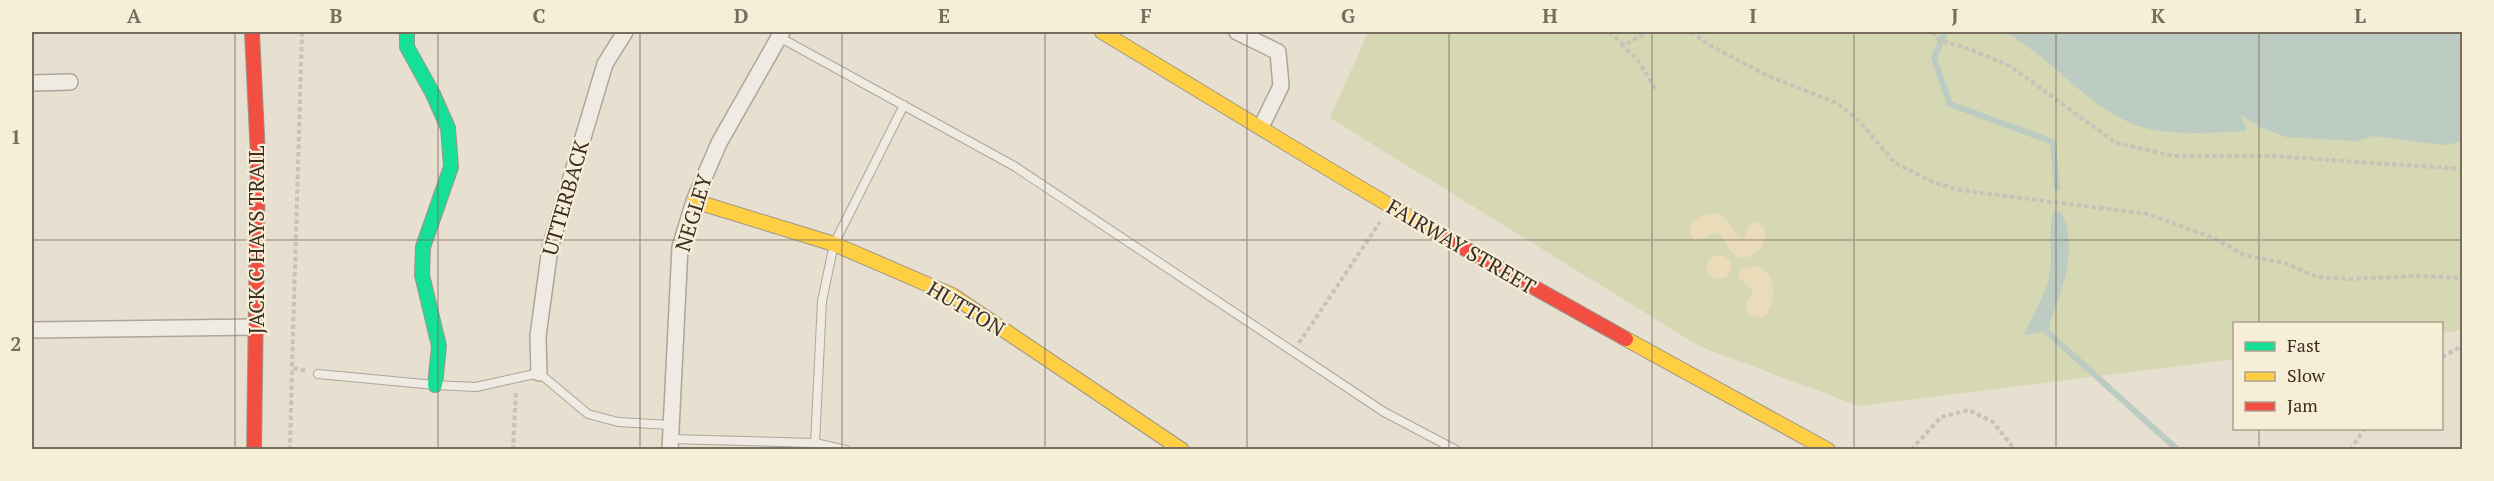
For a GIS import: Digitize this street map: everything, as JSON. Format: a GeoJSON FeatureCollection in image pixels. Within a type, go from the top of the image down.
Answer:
{"type":"FeatureCollection","features":[{"type":"Feature","properties":{"kind":"street","name":"JACK C HAYS TRAIL"},"geometry":{"type":"LineString","coordinates":[[252,32],[258,157],[254,450]]}},
{"type":"Feature","properties":{"kind":"street"},"geometry":{"type":"LineString","coordinates":[[407,32],[407,47],[433,94],[448,128],[451,167],[423,247],[422,275],[439,346],[435,385]]}},
{"type":"Feature","properties":{"kind":"street","name":"UTTERBACK"},"geometry":{"type":"LineString","coordinates":[[539,373],[538,336],[550,248],[605,64],[625,32]]}},
{"type":"Feature","properties":{"kind":"street","name":"FAIRWAY STREET"},"geometry":{"type":"LineString","coordinates":[[1102,32],[1261,127],[1311,161],[1548,297],[1828,450]]}},
{"type":"Feature","properties":{"kind":"street"},"geometry":{"type":"LineString","coordinates":[[1237,32],[1278,52],[1281,86],[1261,127]]}},
{"type":"Feature","properties":{"kind":"street","name":"NEGLEY"},"geometry":{"type":"LineString","coordinates":[[670,438],[680,247],[694,201],[719,143],[781,34]]}},
{"type":"Feature","properties":{"kind":"street"},"geometry":{"type":"LineString","coordinates":[[32,82],[70,82]]}},
{"type":"Feature","properties":{"kind":"street","name":"HUTTON"},"geometry":{"type":"LineString","coordinates":[[694,201],[834,244],[952,295],[1182,450]]}},
{"type":"Feature","properties":{"kind":"street"},"geometry":{"type":"LineString","coordinates":[[32,330],[256,327]]}},
{"type":"Feature","properties":{"kind":"lane"},"geometry":{"type":"LineString","coordinates":[[781,34],[1014,166],[1384,412],[1456,450]]}},
{"type":"Feature","properties":{"kind":"lane"},"geometry":{"type":"LineString","coordinates":[[815,443],[822,301],[834,244],[904,105]]}},
{"type":"Feature","properties":{"kind":"lane"},"geometry":{"type":"LineString","coordinates":[[318,374],[476,387],[539,373],[588,414],[670,438],[815,443],[846,450]]}},
{"type":"Feature","properties":{"kind":"path"},"geometry":{"type":"LineString","coordinates":[[290,450],[302,32]]}},
{"type":"Feature","properties":{"kind":"path"},"geometry":{"type":"LineString","coordinates":[[1609,32],[1637,59],[1657,91]]}},
{"type":"Feature","properties":{"kind":"path"},"geometry":{"type":"LineString","coordinates":[[1621,44],[1624,45],[1648,32]]}},
{"type":"Feature","properties":{"kind":"path"},"geometry":{"type":"LineString","coordinates":[[1691,32],[1768,76],[1837,103],[1859,121],[1895,163],[1933,182],[1960,190],[2147,214],[2214,238],[2244,255],[2285,263],[2317,276],[2340,279],[2420,276],[2463,278]]}},
{"type":"Feature","properties":{"kind":"path"},"geometry":{"type":"LineString","coordinates":[[1932,32],[1939,40],[1964,47],[2010,66],[2116,143],[2174,156],[2272,156],[2462,169]]}},
{"type":"Feature","properties":{"kind":"path"},"geometry":{"type":"LineString","coordinates":[[1293,352],[1391,207]]}},
{"type":"Feature","properties":{"kind":"path"},"geometry":{"type":"LineString","coordinates":[[2443,356],[2463,346]]}},
{"type":"Feature","properties":{"kind":"path"},"geometry":{"type":"LineString","coordinates":[[292,368],[318,374]]}},
{"type":"Feature","properties":{"kind":"path"},"geometry":{"type":"LineString","coordinates":[[513,450],[516,377]]}},
{"type":"Feature","properties":{"kind":"path"},"geometry":{"type":"LineString","coordinates":[[1911,450],[1941,417],[1969,410],[1993,422],[2015,450]]}},
{"type":"Feature","properties":{"kind":"path"},"geometry":{"type":"LineString","coordinates":[[2350,450],[2364,430]]}},
{"type":"Feature","properties":{"kind":"green space"},"geometry":{"type":"Polygon","coordinates":[[[1368,32],[2462,32],[2462,330],[2443,333],[2443,322],[2233,322],[2233,359],[1859,406],[1699,346],[1330,118],[1368,32]]]}},
{"type":"Feature","properties":{"kind":"sand"},"geometry":{"type":"Polygon","coordinates":[[[1716,213],[1743,240],[1750,225],[1756,222],[1762,226],[1765,239],[1758,252],[1751,256],[1737,256],[1729,249],[1719,233],[1702,239],[1695,239],[1691,236],[1690,230],[1693,222],[1701,216],[1716,213]]]}},
{"type":"Feature","properties":{"kind":"sand"},"geometry":{"type":"Polygon","coordinates":[[[1719,255],[1727,259],[1731,267],[1727,275],[1719,279],[1711,275],[1707,267],[1711,259],[1719,255]]]}},
{"type":"Feature","properties":{"kind":"sand"},"geometry":{"type":"Polygon","coordinates":[[[1754,266],[1766,272],[1772,283],[1772,302],[1764,317],[1755,317],[1747,312],[1746,303],[1753,289],[1738,278],[1741,270],[1754,266]]]}},
{"type":"Feature","properties":{"kind":"shaded area"},"geometry":{"type":"Polygon","coordinates":[[[2007,32],[2462,32],[2462,142],[2441,145],[2373,136],[2357,141],[2286,137],[2259,127],[2241,115],[2247,131],[2182,133],[2146,128],[2107,110],[2007,32]]]}},
{"type":"Feature","properties":{"kind":"shaded area"},"geometry":{"type":"Polygon","coordinates":[[[2054,211],[2061,212],[2069,241],[2066,272],[2046,331],[2024,335],[2043,296],[2048,279],[2054,211]]]}},
{"type":"Feature","properties":{"kind":"waterway"},"geometry":{"type":"LineString","coordinates":[[1945,32],[1934,58],[1950,104],[2053,142],[2057,188]]}},
{"type":"Feature","properties":{"kind":"waterway"},"geometry":{"type":"LineString","coordinates":[[2046,323],[2046,331],[2178,450]]}},
{"type":"Feature","properties":{"kind":"traffic: fast"},"geometry":{"type":"LineString","coordinates":[[407,32],[407,47],[433,94],[448,128],[451,167],[423,247],[422,275],[439,346],[435,385]]}},
{"type":"Feature","properties":{"kind":"traffic: slow"},"geometry":{"type":"LineString","coordinates":[[1102,32],[1437,233]]}},
{"type":"Feature","properties":{"kind":"traffic: slow"},"geometry":{"type":"LineString","coordinates":[[694,201],[834,244],[952,295],[1182,450]]}},
{"type":"Feature","properties":{"kind":"traffic: slow"},"geometry":{"type":"LineString","coordinates":[[1626,339],[1828,450]]}},
{"type":"Feature","properties":{"kind":"traffic: jam"},"geometry":{"type":"LineString","coordinates":[[252,32],[258,157],[254,450]]}},
{"type":"Feature","properties":{"kind":"traffic: jam"},"geometry":{"type":"LineString","coordinates":[[1437,233],[1626,339]]}}]}
